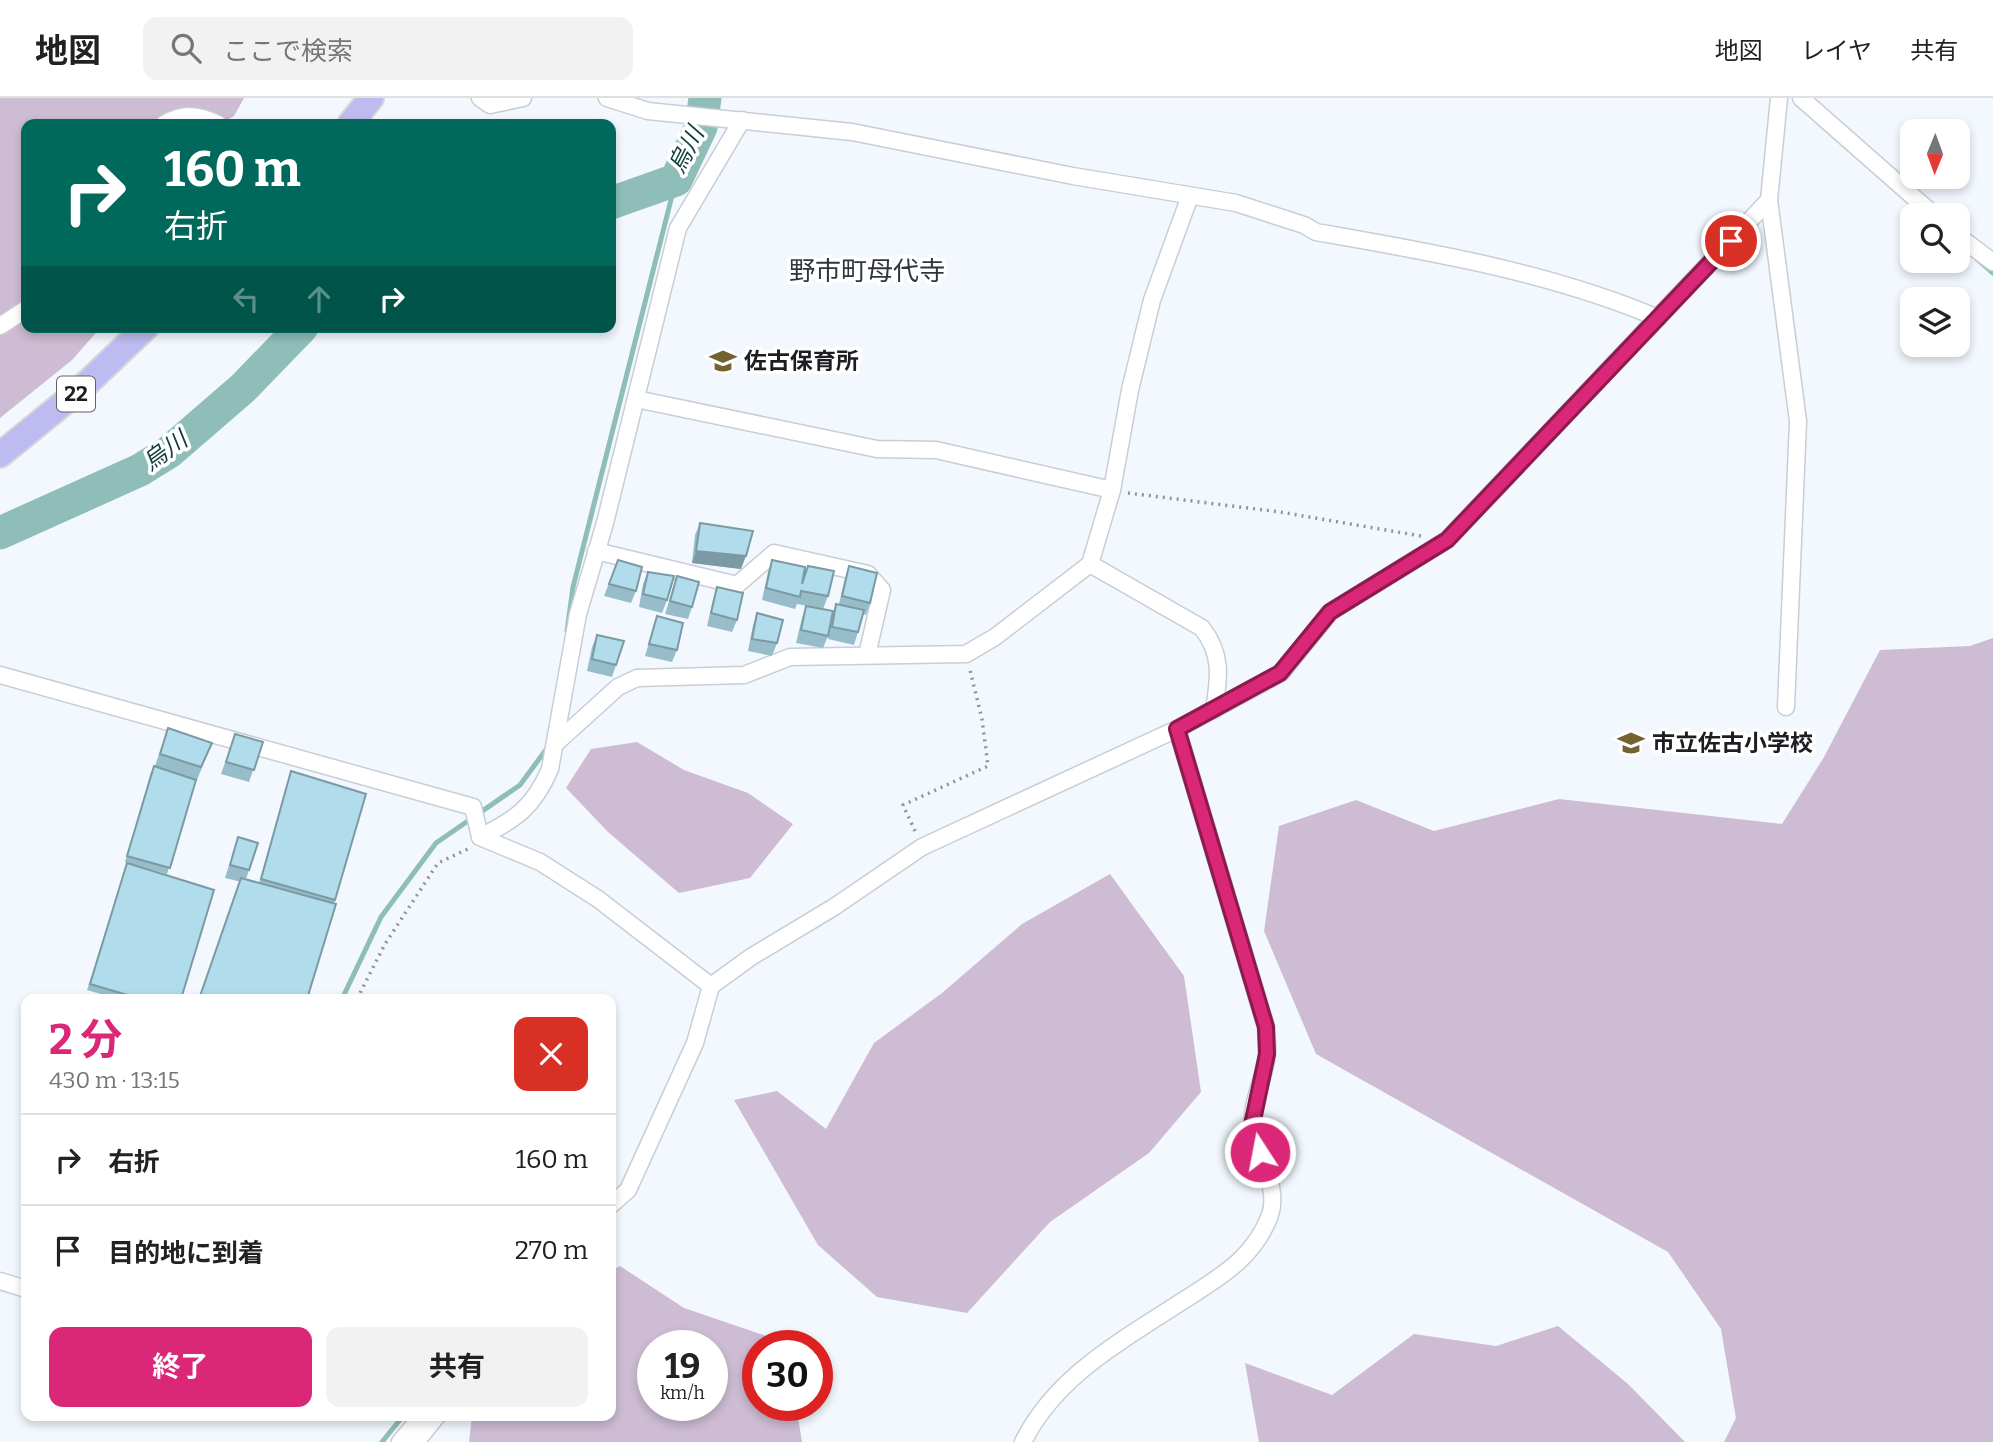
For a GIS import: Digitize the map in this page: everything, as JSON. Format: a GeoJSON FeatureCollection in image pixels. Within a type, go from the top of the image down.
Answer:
{"type":"FeatureCollection","features":[{"type":"Feature","properties":{"kind":"main road"},"geometry":{"type":"LineString","coordinates":[[354,119],[371,98]]}},
{"type":"Feature","properties":{"kind":"main road","name":"22"},"geometry":{"type":"LineString","coordinates":[[0,455],[82,388],[140,333]]}},
{"type":"Feature","properties":{"kind":"street"},"geometry":{"type":"LineString","coordinates":[[480,98],[490,105],[523,98]]}},
{"type":"Feature","properties":{"kind":"street"},"geometry":{"type":"LineString","coordinates":[[607,98],[648,111],[852,132],[1236,203],[1316,232],[1423,251],[1604,296],[1658,318]]}},
{"type":"Feature","properties":{"kind":"street"},"geometry":{"type":"LineString","coordinates":[[1801,98],[1920,203]]}},
{"type":"Feature","properties":{"kind":"street"},"geometry":{"type":"LineString","coordinates":[[1779,100],[1769,200],[1798,421],[1786,707]]}},
{"type":"Feature","properties":{"kind":"street"},"geometry":{"type":"LineString","coordinates":[[173,119],[180,115],[207,119]]}},
{"type":"Feature","properties":{"kind":"street"},"geometry":{"type":"LineString","coordinates":[[482,839],[513,822],[540,793],[555,744],[578,614],[636,399],[678,228],[735,120]]}},
{"type":"Feature","properties":{"kind":"street"},"geometry":{"type":"LineString","coordinates":[[555,744],[618,687],[637,678],[744,675],[790,657],[967,654],[995,637],[1090,564],[1112,490],[1130,390],[1152,300],[1190,196]]}},
{"type":"Feature","properties":{"kind":"street"},"geometry":{"type":"LineString","coordinates":[[616,1201],[628,1190],[695,1043],[711,986],[751,957],[834,907],[922,847],[1177,729],[1280,673],[1330,612],[1447,540],[1769,200]]}},
{"type":"Feature","properties":{"kind":"street"},"geometry":{"type":"LineString","coordinates":[[1970,245],[1993,262]]}},
{"type":"Feature","properties":{"kind":"street"},"geometry":{"type":"LineString","coordinates":[[0,326],[21,312]]}},
{"type":"Feature","properties":{"kind":"street"},"geometry":{"type":"LineString","coordinates":[[636,399],[877,449],[936,450],[1112,490]]}},
{"type":"Feature","properties":{"kind":"street"},"geometry":{"type":"LineString","coordinates":[[596,551],[737,585],[774,553],[868,575],[882,590],[867,655]]}},
{"type":"Feature","properties":{"kind":"street"},"geometry":{"type":"LineString","coordinates":[[1090,564],[1202,628],[1214,643],[1220,668],[1214,710]]}},
{"type":"Feature","properties":{"kind":"street"},"geometry":{"type":"LineString","coordinates":[[0,675],[473,807],[482,839]]}},
{"type":"Feature","properties":{"kind":"street"},"geometry":{"type":"LineString","coordinates":[[1024,1442],[1033,1423],[1057,1391],[1097,1356],[1229,1273],[1255,1244],[1271,1212],[1268,1178],[1252,1125],[1267,1054],[1266,1027],[1177,729]]}},
{"type":"Feature","properties":{"kind":"street"},"geometry":{"type":"LineString","coordinates":[[482,839],[540,862],[598,899],[711,986]]}},
{"type":"Feature","properties":{"kind":"street"},"geometry":{"type":"LineString","coordinates":[[0,1280],[21,1287]]}},
{"type":"Feature","properties":{"kind":"street"},"geometry":{"type":"LineString","coordinates":[[400,1442],[418,1421]]}},
{"type":"Feature","properties":{"kind":"street"},"geometry":{"type":"LineString","coordinates":[[416,1442],[433,1421]]}},
{"type":"Feature","properties":{"kind":"path"},"geometry":{"type":"LineString","coordinates":[[1112,490],[1280,512],[1447,540]]}},
{"type":"Feature","properties":{"kind":"path"},"geometry":{"type":"LineString","coordinates":[[922,847],[903,805],[988,766],[982,719],[967,654]]}},
{"type":"Feature","properties":{"kind":"path"},"geometry":{"type":"LineString","coordinates":[[359,994],[384,944],[438,863],[482,839]]}},
{"type":"Feature","properties":{"kind":"shaded area"},"geometry":{"type":"Polygon","coordinates":[[[0,98],[244,98],[234,116],[229,119],[21,119],[21,333],[96,333],[72,360],[0,418],[0,98]]]}},
{"type":"Feature","properties":{"kind":"shaded area"},"geometry":{"type":"Polygon","coordinates":[[[1993,638],[1993,1442],[1724,1442],[1736,1418],[1721,1329],[1668,1252],[1316,1054],[1264,931],[1279,826],[1356,800],[1434,831],[1559,799],[1782,824],[1824,757],[1880,650],[1970,646],[1993,638]]]}},
{"type":"Feature","properties":{"kind":"shaded area"},"geometry":{"type":"Polygon","coordinates":[[[637,742],[684,770],[748,793],[793,824],[750,878],[679,893],[608,832],[566,788],[591,749],[637,742]]]}},
{"type":"Feature","properties":{"kind":"shaded area"},"geometry":{"type":"Polygon","coordinates":[[[1110,874],[1184,976],[1201,1092],[1149,1153],[1050,1222],[967,1313],[877,1297],[818,1245],[734,1100],[777,1091],[826,1129],[874,1043],[942,993],[1022,924],[1110,874]]]}},
{"type":"Feature","properties":{"kind":"shaded area"},"geometry":{"type":"Polygon","coordinates":[[[620,1266],[684,1308],[749,1330],[742,1330],[742,1421],[799,1421],[802,1442],[469,1442],[471,1421],[616,1421],[616,1268],[620,1266]]]}},
{"type":"Feature","properties":{"kind":"shaded area"},"geometry":{"type":"Polygon","coordinates":[[[1558,1326],[1628,1384],[1685,1442],[1259,1442],[1245,1363],[1332,1395],[1414,1334],[1496,1346],[1558,1326]]]}},
{"type":"Feature","properties":{"kind":"building"},"geometry":{"type":"Polygon","coordinates":[[[700,523],[753,531],[746,556],[696,551],[700,523]]]}},
{"type":"Feature","properties":{"kind":"building"},"geometry":{"type":"Polygon","coordinates":[[[618,560],[642,567],[636,591],[609,584],[618,560]]]}},
{"type":"Feature","properties":{"kind":"building"},"geometry":{"type":"Polygon","coordinates":[[[772,560],[805,567],[802,584],[808,566],[834,571],[828,596],[801,591],[800,597],[766,588],[772,560]]]}},
{"type":"Feature","properties":{"kind":"building"},"geometry":{"type":"Polygon","coordinates":[[[849,566],[877,573],[870,603],[842,596],[849,566]]]}},
{"type":"Feature","properties":{"kind":"building"},"geometry":{"type":"Polygon","coordinates":[[[648,572],[674,576],[667,600],[643,594],[648,572]]]}},
{"type":"Feature","properties":{"kind":"building"},"geometry":{"type":"Polygon","coordinates":[[[677,576],[699,582],[692,607],[670,601],[677,576]]]}},
{"type":"Feature","properties":{"kind":"building"},"geometry":{"type":"Polygon","coordinates":[[[717,587],[743,593],[737,620],[711,613],[717,587]]]}},
{"type":"Feature","properties":{"kind":"building"},"geometry":{"type":"Polygon","coordinates":[[[836,604],[864,610],[858,632],[832,627],[836,604]]]}},
{"type":"Feature","properties":{"kind":"building"},"geometry":{"type":"Polygon","coordinates":[[[806,606],[833,611],[828,636],[801,630],[806,606]]]}},
{"type":"Feature","properties":{"kind":"building"},"geometry":{"type":"Polygon","coordinates":[[[757,613],[783,620],[777,643],[752,639],[757,613]]]}},
{"type":"Feature","properties":{"kind":"building"},"geometry":{"type":"Polygon","coordinates":[[[657,616],[683,623],[677,650],[649,644],[657,616]]]}},
{"type":"Feature","properties":{"kind":"building"},"geometry":{"type":"Polygon","coordinates":[[[597,635],[624,641],[616,665],[592,659],[597,635]]]}},
{"type":"Feature","properties":{"kind":"building"},"geometry":{"type":"Polygon","coordinates":[[[168,728],[212,743],[201,767],[160,754],[168,728]]]}},
{"type":"Feature","properties":{"kind":"building"},"geometry":{"type":"Polygon","coordinates":[[[235,734],[263,742],[254,770],[226,762],[235,734]]]}},
{"type":"Feature","properties":{"kind":"building"},"geometry":{"type":"Polygon","coordinates":[[[154,766],[196,780],[170,868],[127,856],[154,766]]]}},
{"type":"Feature","properties":{"kind":"building"},"geometry":{"type":"Polygon","coordinates":[[[291,771],[366,794],[335,900],[261,879],[291,771]]]}},
{"type":"Feature","properties":{"kind":"building"},"geometry":{"type":"Polygon","coordinates":[[[238,837],[258,843],[249,870],[230,865],[238,837]]]}},
{"type":"Feature","properties":{"kind":"building"},"geometry":{"type":"Polygon","coordinates":[[[127,863],[214,890],[183,994],[124,994],[90,984],[127,863]]]}},
{"type":"Feature","properties":{"kind":"building"},"geometry":{"type":"Polygon","coordinates":[[[241,878],[336,904],[309,994],[201,994],[241,878]]]}},
{"type":"Feature","properties":{"kind":"waterway","name":"烏川"},"geometry":{"type":"LineString","coordinates":[[616,201],[676,180],[701,127],[705,98]]}},
{"type":"Feature","properties":{"kind":"waterway"},"geometry":{"type":"LineString","coordinates":[[567,631],[573,587],[676,180]]}},
{"type":"Feature","properties":{"kind":"waterway"},"geometry":{"type":"LineString","coordinates":[[1977,259],[1993,273]]}},
{"type":"Feature","properties":{"kind":"waterway","name":"烏川"},"geometry":{"type":"LineString","coordinates":[[0,533],[140,470],[169,452],[243,388],[296,333]]}},
{"type":"Feature","properties":{"kind":"waterway"},"geometry":{"type":"LineString","coordinates":[[344,994],[381,917],[436,843],[520,785],[548,747]]}},
{"type":"Feature","properties":{"kind":"waterway"},"geometry":{"type":"LineString","coordinates":[[382,1442],[399,1421]]}},
{"type":"Feature","properties":{"kind":"place","name":"佐古保育所"},"geometry":{"type":"Point","coordinates":[723,361]}},
{"type":"Feature","properties":{"kind":"place","name":"市立佐古小学校"},"geometry":{"type":"Point","coordinates":[1631,743]}},
{"type":"Feature","properties":{"kind":"district","name":"野市町母代寺"},"geometry":{"type":"Point","coordinates":[867,271]}},
{"type":"Feature","properties":{"kind":"route"},"geometry":{"type":"LineString","coordinates":[[1260,1152],[1252,1125],[1267,1054],[1266,1027],[1222,888],[1213,847],[1177,729],[1280,673],[1330,612],[1447,540],[1731,241]]}}]}
